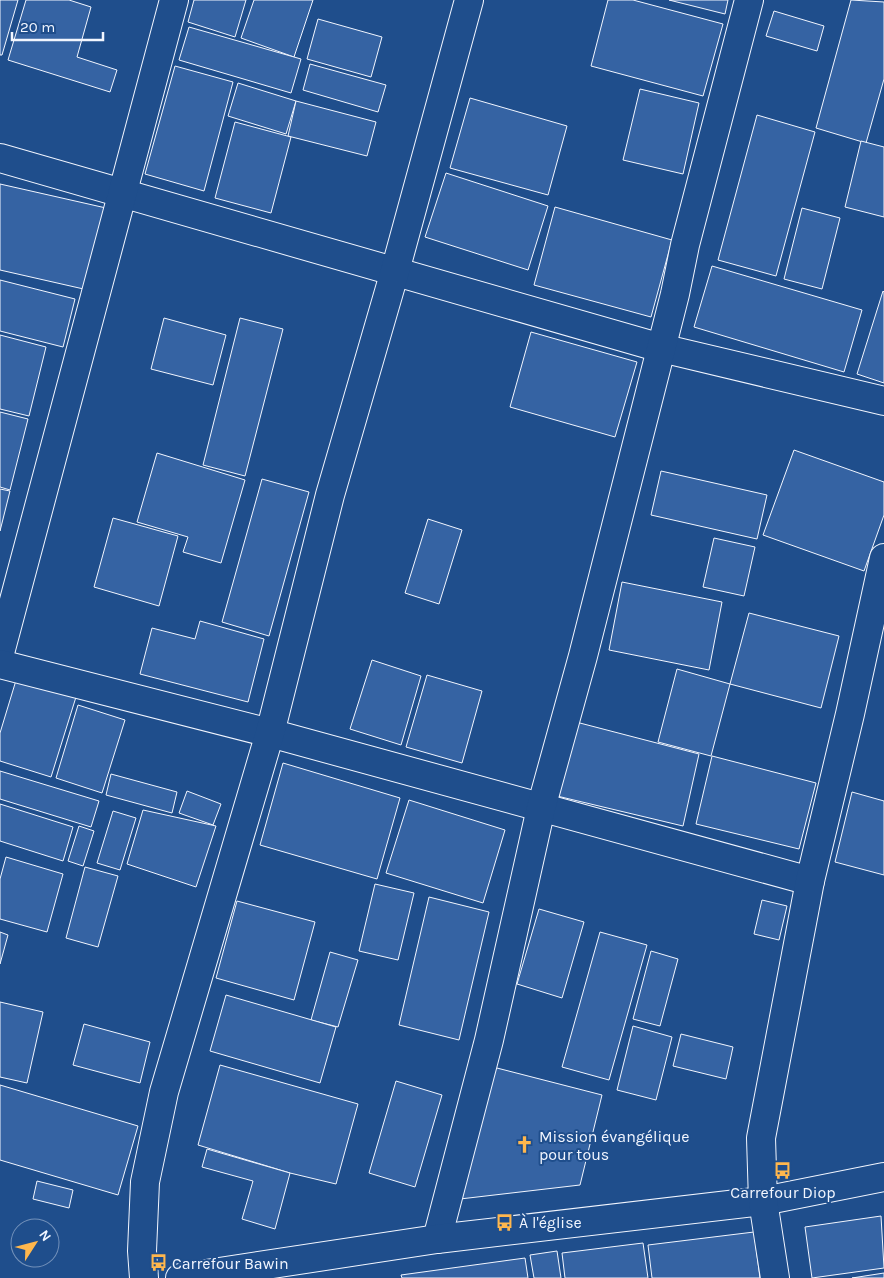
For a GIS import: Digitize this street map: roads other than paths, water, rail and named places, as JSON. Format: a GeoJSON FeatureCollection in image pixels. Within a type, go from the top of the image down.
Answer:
{"type":"FeatureCollection","features":[{"type":"Feature","properties":{"kind":"street"},"geometry":{"type":"LineString","coordinates":[[0,653],[174,0]]}},
{"type":"Feature","properties":{"kind":"street"},"geometry":{"type":"LineString","coordinates":[[144,1278],[142,1251],[145,1182],[164,1092],[270,733],[330,495],[395,271],[468,0]]}},
{"type":"Feature","properties":{"kind":"street"},"geometry":{"type":"LineString","coordinates":[[437,1239],[489,1040],[541,808],[586,646],[675,294],[684,245],[749,0]]}},
{"type":"Feature","properties":{"kind":"street"},"geometry":{"type":"LineString","coordinates":[[0,158],[661,348],[884,401]]}},
{"type":"Feature","properties":{"kind":"street"},"geometry":{"type":"LineString","coordinates":[[775,1278],[763,1201],[761,1138],[810,881],[850,714],[884,558]]}},
{"type":"Feature","properties":{"kind":"street"},"geometry":{"type":"LineString","coordinates":[[0,664],[270,733],[810,881]]}},
{"type":"Feature","properties":{"kind":"street"},"geometry":{"type":"LineString","coordinates":[[180,1278],[437,1239],[763,1201],[884,1177]]}},
{"type":"Feature","properties":{"kind":"place","name":"Mission évangélique pour tous"},"geometry":{"type":"Point","coordinates":[525,1145]}},
{"type":"Feature","properties":{"kind":"place","name":"Carrefour Diop"},"geometry":{"type":"Point","coordinates":[783,1171]}},
{"type":"Feature","properties":{"kind":"place","name":"À l'église"},"geometry":{"type":"Point","coordinates":[505,1222]}},
{"type":"Feature","properties":{"kind":"place","name":"Carrefour Bawin"},"geometry":{"type":"Point","coordinates":[158,1263]}}]}
